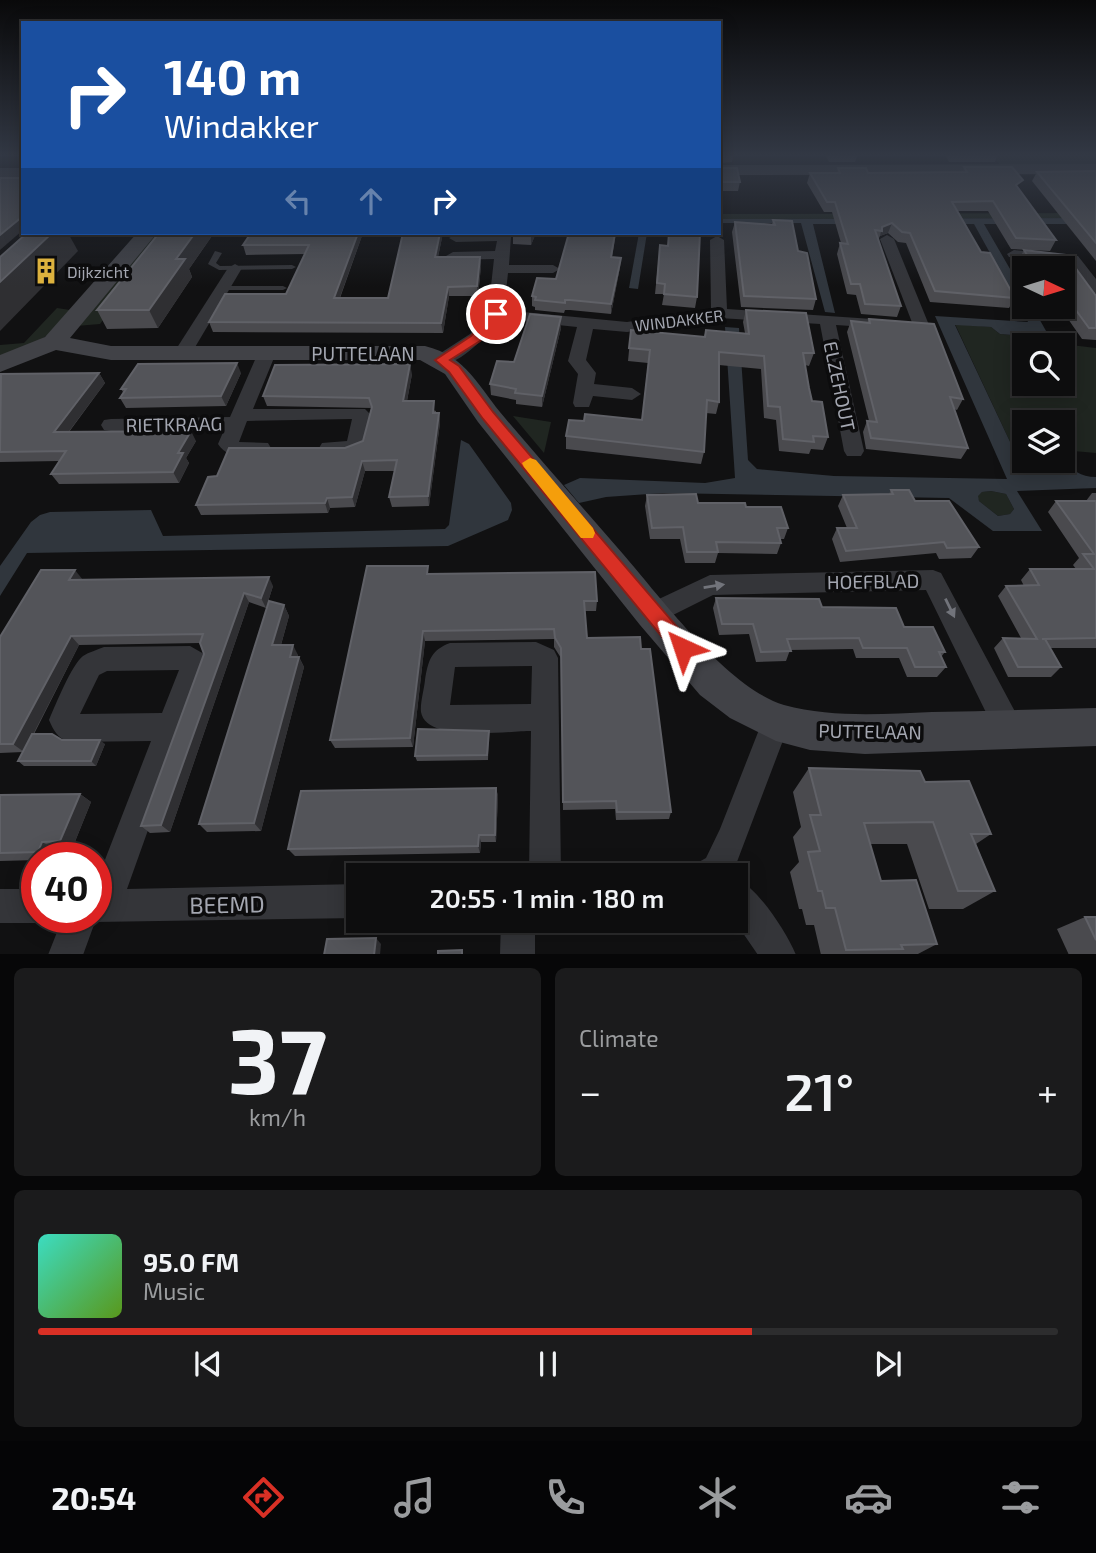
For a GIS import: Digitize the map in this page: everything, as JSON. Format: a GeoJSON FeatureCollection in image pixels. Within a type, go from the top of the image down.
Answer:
{"type":"FeatureCollection","features":[{"type":"Feature","properties":{"kind":"street"},"geometry":{"type":"LineString","coordinates":[[0,363],[54,342],[144,235]]}},
{"type":"Feature","properties":{"kind":"street"},"geometry":{"type":"LineString","coordinates":[[442,360],[476,338],[496,314],[502,262],[504,237],[456,237]]}},
{"type":"Feature","properties":{"kind":"street","name":"WINDAKKER"},"geometry":{"type":"LineString","coordinates":[[496,314],[635,326],[719,313],[927,326],[887,239]]}},
{"type":"Feature","properties":{"kind":"street"},"geometry":{"type":"LineString","coordinates":[[717,240],[719,313]]}},
{"type":"Feature","properties":{"kind":"street"},"geometry":{"type":"LineString","coordinates":[[1014,254],[1073,259],[1096,289]]}},
{"type":"Feature","properties":{"kind":"street"},"geometry":{"type":"LineString","coordinates":[[453,256],[553,268]]}},
{"type":"Feature","properties":{"kind":"street"},"geometry":{"type":"LineString","coordinates":[[182,354],[235,268]]}},
{"type":"Feature","properties":{"kind":"street","name":"ELZEHOUT"},"geometry":{"type":"LineString","coordinates":[[827,320],[854,451]]}},
{"type":"Feature","properties":{"kind":"street"},"geometry":{"type":"LineString","coordinates":[[586,323],[577,361],[587,373],[584,396],[632,394]]}},
{"type":"Feature","properties":{"kind":"street","name":"PUTTELAAN"},"geometry":{"type":"LineString","coordinates":[[54,342],[111,353],[425,353],[454,369],[488,416],[653,614],[714,682],[744,705],[776,722],[810,730],[865,734],[1096,727]]}},
{"type":"Feature","properties":{"kind":"street","name":"RIETKRAAG"},"geometry":{"type":"LineString","coordinates":[[267,353],[228,444],[236,449],[286,448]]}},
{"type":"Feature","properties":{"kind":"street","name":"RIETKRAAG"},"geometry":{"type":"LineString","coordinates":[[111,425],[358,414],[362,416],[356,444],[348,448],[311,448]]}},
{"type":"Feature","properties":{"kind":"street","name":"HOEFBLAD"},"geometry":{"type":"LineString","coordinates":[[653,614],[710,585],[933,580],[1009,729]]}},
{"type":"Feature","properties":{"kind":"street"},"geometry":{"type":"LineString","coordinates":[[112,865],[170,727],[195,663],[190,658],[104,659],[90,666],[63,720],[68,728],[170,727]]}},
{"type":"Feature","properties":{"kind":"street"},"geometry":{"type":"LineString","coordinates":[[545,717],[545,863]]}},
{"type":"Feature","properties":{"kind":"street"},"geometry":{"type":"LineString","coordinates":[[727,863],[776,722]]}},
{"type":"Feature","properties":{"kind":"street","name":"BEEMD"},"geometry":{"type":"LineString","coordinates":[[112,909],[346,901]]}},
{"type":"Feature","properties":{"kind":"street"},"geometry":{"type":"LineString","coordinates":[[0,906],[21,906]]}},
{"type":"Feature","properties":{"kind":"street"},"geometry":{"type":"LineString","coordinates":[[748,914],[779,954]]}},
{"type":"Feature","properties":{"kind":"street"},"geometry":{"type":"LineString","coordinates":[[65,954],[78,933]]}},
{"type":"Feature","properties":{"kind":"street"},"geometry":{"type":"LineString","coordinates":[[517,954],[518,933]]}},
{"type":"Feature","properties":{"kind":"lane"},"geometry":{"type":"LineString","coordinates":[[218,253],[212,264],[219,268],[292,267]]}},
{"type":"Feature","properties":{"kind":"lane"},"geometry":{"type":"LineString","coordinates":[[223,288],[283,288]]}},
{"type":"Feature","properties":{"kind":"shaded area"},"geometry":{"type":"Polygon","coordinates":[[[1096,213],[1096,218],[721,219],[721,214],[1096,213]]]}},
{"type":"Feature","properties":{"kind":"shaded area"},"geometry":{"type":"Polygon","coordinates":[[[1096,218],[1096,224],[984,224],[1012,272],[1012,293],[974,224],[813,224],[835,313],[825,312],[801,223],[721,223],[721,219],[1096,218]]]}},
{"type":"Feature","properties":{"kind":"shaded area"},"geometry":{"type":"Polygon","coordinates":[[[152,235],[161,235],[154,252],[100,324],[76,326],[152,235]]]}},
{"type":"Feature","properties":{"kind":"shaded area"},"geometry":{"type":"Polygon","coordinates":[[[639,235],[647,235],[638,289],[629,288],[639,235]]]}},
{"type":"Feature","properties":{"kind":"shaded area"},"geometry":{"type":"Polygon","coordinates":[[[57,308],[70,310],[49,334],[0,357],[0,345],[24,343],[57,308]]]}},
{"type":"Feature","properties":{"kind":"shaded area"},"geometry":{"type":"Polygon","coordinates":[[[935,316],[1028,322],[1026,319],[1039,319],[1047,333],[1000,334],[991,327],[955,325],[1012,446],[1012,473],[1075,473],[1075,470],[1085,476],[1096,477],[1096,488],[1017,491],[1042,531],[993,531],[949,498],[663,493],[606,497],[579,503],[564,485],[580,478],[705,483],[735,478],[725,327],[739,328],[748,460],[757,469],[834,476],[1007,479],[935,316]],[[991,491],[982,492],[978,496],[979,501],[998,516],[1010,514],[1014,509],[1006,494],[991,491]]]}},
{"type":"Feature","properties":{"kind":"shaded area"},"geometry":{"type":"Polygon","coordinates":[[[955,324],[991,327],[1000,334],[1012,335],[1012,396],[1075,396],[1075,346],[1096,348],[1096,453],[1075,451],[1075,410],[1012,410],[1012,446],[955,324]]]}},
{"type":"Feature","properties":{"kind":"shaded area"},"geometry":{"type":"Polygon","coordinates":[[[513,416],[551,422],[544,453],[513,416]]]}},
{"type":"Feature","properties":{"kind":"shaded area"},"geometry":{"type":"Polygon","coordinates":[[[461,440],[469,444],[511,503],[512,510],[508,520],[448,546],[27,553],[0,596],[0,566],[31,522],[50,512],[151,510],[163,536],[445,529],[449,525],[461,440]]]}},
{"type":"Feature","properties":{"kind":"shaded area"},"geometry":{"type":"Polygon","coordinates":[[[991,491],[1006,494],[1014,509],[1010,514],[998,516],[979,501],[977,496],[991,491]]]}},
{"type":"Feature","properties":{"kind":"building"},"geometry":{"type":"Polygon","coordinates":[[[0,199],[21,199],[21,218],[0,235],[0,199]]]}},
{"type":"Feature","properties":{"kind":"building"},"geometry":{"type":"Polygon","coordinates":[[[825,199],[1026,199],[1056,240],[1016,238],[993,201],[952,202],[981,252],[990,253],[1012,293],[1012,298],[935,291],[910,233],[902,232],[892,223],[882,227],[882,231],[875,230],[901,306],[865,304],[860,284],[851,284],[840,243],[848,244],[835,202],[827,202],[825,199]]]}},
{"type":"Feature","properties":{"kind":"building"},"geometry":{"type":"Polygon","coordinates":[[[1059,199],[1096,199],[1096,243],[1059,199]]]}},
{"type":"Feature","properties":{"kind":"building"},"geometry":{"type":"Polygon","coordinates":[[[773,220],[792,221],[798,251],[807,253],[816,299],[744,296],[735,222],[775,225],[773,220]]]}},
{"type":"Feature","properties":{"kind":"building"},"geometry":{"type":"Polygon","coordinates":[[[25,235],[50,235],[0,282],[0,257],[25,235]]]}},
{"type":"Feature","properties":{"kind":"building"},"geometry":{"type":"Polygon","coordinates":[[[157,235],[194,235],[176,259],[185,259],[149,310],[97,310],[157,235]]]}},
{"type":"Feature","properties":{"kind":"building"},"geometry":{"type":"Polygon","coordinates":[[[250,235],[357,235],[334,298],[388,298],[403,235],[440,235],[435,257],[480,257],[477,286],[448,287],[441,323],[209,322],[225,294],[286,294],[309,245],[243,245],[250,235]]]}},
{"type":"Feature","properties":{"kind":"building"},"geometry":{"type":"Polygon","coordinates":[[[568,235],[615,235],[611,257],[621,258],[611,304],[535,300],[536,297],[532,296],[537,278],[556,279],[568,235]]]}},
{"type":"Feature","properties":{"kind":"building"},"geometry":{"type":"Polygon","coordinates":[[[669,235],[700,235],[697,297],[664,294],[665,284],[657,283],[660,245],[668,246],[669,235]]]}},
{"type":"Feature","properties":{"kind":"building"},"geometry":{"type":"Polygon","coordinates":[[[1024,250],[1067,256],[1028,256],[1024,250]]]}},
{"type":"Feature","properties":{"kind":"building"},"geometry":{"type":"Polygon","coordinates":[[[1075,267],[1096,296],[1096,328],[1089,328],[1075,309],[1075,267]]]}},
{"type":"Feature","properties":{"kind":"building"},"geometry":{"type":"Polygon","coordinates":[[[746,310],[806,313],[814,353],[803,353],[809,388],[812,401],[822,402],[828,437],[813,436],[814,442],[783,439],[780,407],[768,406],[764,356],[719,352],[719,402],[707,400],[704,452],[566,436],[569,420],[584,421],[585,414],[642,420],[650,350],[629,348],[631,330],[705,337],[706,330],[749,334],[746,310]]]}},
{"type":"Feature","properties":{"kind":"building"},"geometry":{"type":"Polygon","coordinates":[[[530,314],[561,317],[542,396],[515,393],[516,389],[490,384],[497,361],[514,362],[530,314]]]}},
{"type":"Feature","properties":{"kind":"building"},"geometry":{"type":"Polygon","coordinates":[[[869,319],[934,324],[963,399],[950,397],[968,448],[871,438],[867,421],[877,422],[851,321],[870,323],[869,319]]]}},
{"type":"Feature","properties":{"kind":"building"},"geometry":{"type":"Polygon","coordinates":[[[237,363],[221,396],[120,398],[126,389],[121,389],[138,364],[237,363]]]}},
{"type":"Feature","properties":{"kind":"building"},"geometry":{"type":"Polygon","coordinates":[[[410,364],[403,401],[434,401],[433,413],[439,413],[428,496],[389,497],[397,460],[362,461],[352,497],[327,498],[325,503],[196,505],[208,477],[217,476],[229,448],[345,448],[363,441],[372,407],[369,398],[263,396],[275,365],[410,364]]]}},
{"type":"Feature","properties":{"kind":"building"},"geometry":{"type":"Polygon","coordinates":[[[99,373],[54,432],[191,431],[178,453],[183,453],[173,472],[51,474],[66,451],[0,452],[1,374],[99,373]]]}},
{"type":"Feature","properties":{"kind":"building"},"geometry":{"type":"Polygon","coordinates":[[[891,490],[909,490],[915,501],[949,501],[979,547],[947,548],[944,542],[846,551],[837,528],[857,528],[843,495],[893,494],[891,490]]]}},
{"type":"Feature","properties":{"kind":"building"},"geometry":{"type":"Polygon","coordinates":[[[696,494],[698,503],[745,503],[746,507],[781,507],[788,528],[777,528],[781,543],[716,542],[718,552],[687,552],[683,527],[652,528],[647,495],[696,494]]]}},
{"type":"Feature","properties":{"kind":"building"},"geometry":{"type":"Polygon","coordinates":[[[1056,501],[1096,501],[1096,638],[1042,639],[1045,639],[1061,667],[1018,667],[1003,638],[1037,639],[1006,586],[1039,585],[1030,569],[1094,569],[1083,554],[1094,554],[1056,501]]]}},
{"type":"Feature","properties":{"kind":"building"},"geometry":{"type":"Polygon","coordinates":[[[367,566],[428,566],[427,574],[595,572],[597,601],[584,601],[587,638],[640,637],[641,649],[650,649],[671,812],[617,812],[616,801],[563,802],[561,648],[555,638],[554,629],[423,631],[410,738],[330,740],[367,566]]]}},
{"type":"Feature","properties":{"kind":"building"},"geometry":{"type":"Polygon","coordinates":[[[41,570],[75,570],[69,580],[269,577],[261,598],[244,593],[161,825],[141,826],[204,654],[200,643],[203,634],[71,636],[13,744],[0,744],[0,637],[41,570]]]}},
{"type":"Feature","properties":{"kind":"building"},"geometry":{"type":"Polygon","coordinates":[[[716,598],[819,599],[822,607],[896,608],[904,627],[933,627],[945,652],[939,652],[946,667],[915,667],[907,648],[863,648],[859,638],[787,639],[791,651],[761,652],[753,624],[722,624],[716,598]]]}},
{"type":"Feature","properties":{"kind":"building"},"geometry":{"type":"Polygon","coordinates":[[[269,601],[284,605],[272,645],[293,645],[290,657],[299,657],[254,823],[199,824],[269,601]]]}},
{"type":"Feature","properties":{"kind":"building"},"geometry":{"type":"Polygon","coordinates":[[[418,729],[489,731],[487,755],[415,756],[418,729]]]}},
{"type":"Feature","properties":{"kind":"building"},"geometry":{"type":"Polygon","coordinates":[[[32,734],[52,734],[62,740],[100,740],[91,761],[18,761],[32,734]]]}},
{"type":"Feature","properties":{"kind":"building"},"geometry":{"type":"Polygon","coordinates":[[[809,768],[920,771],[925,782],[969,781],[991,834],[971,834],[995,891],[958,891],[933,822],[864,823],[881,881],[916,880],[937,944],[901,945],[903,949],[846,950],[835,908],[826,908],[822,891],[818,891],[808,852],[820,851],[810,815],[821,815],[809,768]]]}},
{"type":"Feature","properties":{"kind":"building"},"geometry":{"type":"Polygon","coordinates":[[[496,788],[495,835],[479,835],[478,846],[288,849],[301,791],[496,788]]]}},
{"type":"Feature","properties":{"kind":"building"},"geometry":{"type":"Polygon","coordinates":[[[80,794],[60,841],[21,842],[21,852],[0,853],[0,795],[80,794]]]}},
{"type":"Feature","properties":{"kind":"building"},"geometry":{"type":"Polygon","coordinates":[[[1085,917],[1096,917],[1096,940],[1085,917]]]}},
{"type":"Feature","properties":{"kind":"building"},"geometry":{"type":"Polygon","coordinates":[[[376,938],[374,954],[324,954],[327,939],[376,938]]]}},
{"type":"Feature","properties":{"kind":"building"},"geometry":{"type":"Polygon","coordinates":[[[462,950],[462,954],[438,954],[438,951],[462,950]]]}},
{"type":"Feature","properties":{"kind":"slow traffic"},"geometry":{"type":"LineString","coordinates":[[530,463],[587,533]]}},
{"type":"Feature","properties":{"kind":"place","name":"Dijkzicht"},"geometry":{"type":"Point","coordinates":[46,271]}},
{"type":"Feature","properties":{"kind":"route"},"geometry":{"type":"LineString","coordinates":[[496,314],[476,338],[442,360],[454,369],[488,416],[497,423],[683,648]]}}]}
